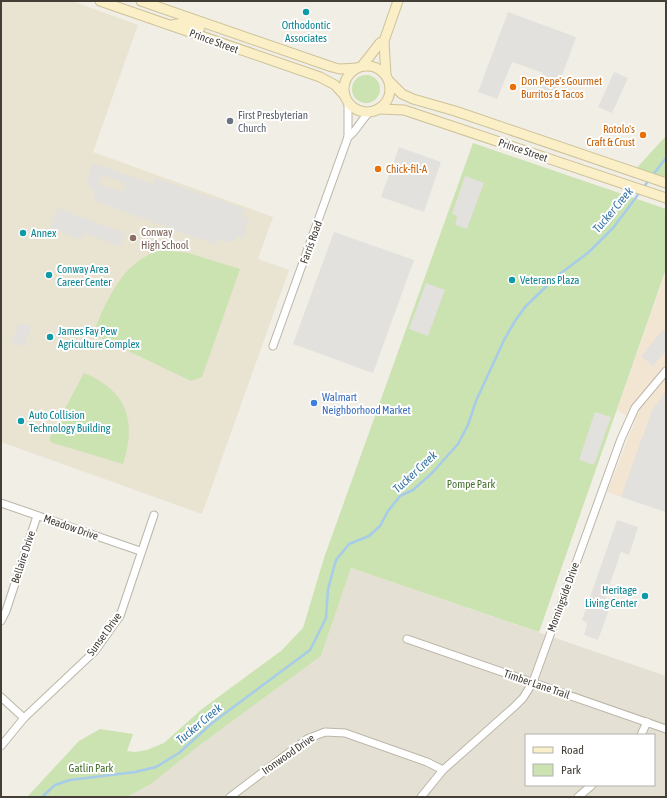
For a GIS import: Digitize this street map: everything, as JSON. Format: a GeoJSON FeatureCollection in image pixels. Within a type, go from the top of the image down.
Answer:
{"type":"FeatureCollection","features":[{"type":"Feature","properties":{"kind":"main road","name":"Prince Street"},"geometry":{"type":"LineString","coordinates":[[100,1],[320,77],[334,85],[346,98]]}},
{"type":"Feature","properties":{"kind":"main road","name":"Prince Street"},"geometry":{"type":"LineString","coordinates":[[141,1],[332,67],[340,69],[359,67]]}},
{"type":"Feature","properties":{"kind":"main road"},"geometry":{"type":"LineString","coordinates":[[384,41],[380,43],[359,67],[350,73],[345,81],[346,98],[356,109],[375,110],[384,104],[389,97],[384,41],[398,1]]}},
{"type":"Feature","properties":{"kind":"main road"},"geometry":{"type":"LineString","coordinates":[[172,26],[178,24],[189,24],[249,45],[258,42]]}},
{"type":"Feature","properties":{"kind":"main road"},"geometry":{"type":"LineString","coordinates":[[359,67],[377,68],[388,78]]}},
{"type":"Feature","properties":{"kind":"main road","name":"Prince Street"},"geometry":{"type":"LineString","coordinates":[[388,78],[402,94],[413,99],[455,111],[663,182]]}},
{"type":"Feature","properties":{"kind":"main road","name":"Prince Street"},"geometry":{"type":"LineString","coordinates":[[375,110],[404,110],[650,194],[666,198]]}},
{"type":"Feature","properties":{"kind":"street","name":"Farris Road"},"geometry":{"type":"LineString","coordinates":[[273,346],[348,137],[346,98]]}},
{"type":"Feature","properties":{"kind":"street","name":"Farris Road"},"geometry":{"type":"LineString","coordinates":[[348,137],[352,134],[362,119],[375,110]]}},
{"type":"Feature","properties":{"kind":"street","name":"Morningside Drive"},"geometry":{"type":"LineString","coordinates":[[421,797],[443,770],[523,698],[533,682],[621,439],[635,408],[666,371]]}},
{"type":"Feature","properties":{"kind":"street","name":"Meadow Drive"},"geometry":{"type":"LineString","coordinates":[[1,503],[140,551]]}},
{"type":"Feature","properties":{"kind":"street","name":"Sunset Drive"},"geometry":{"type":"LineString","coordinates":[[1,746],[24,718],[95,651],[120,616],[140,551],[154,515]]}},
{"type":"Feature","properties":{"kind":"street","name":"Bellaire Drive"},"geometry":{"type":"LineString","coordinates":[[1,622],[37,516]]}},
{"type":"Feature","properties":{"kind":"street","name":"Timber Lane Trail"},"geometry":{"type":"LineString","coordinates":[[407,639],[666,729]]}},
{"type":"Feature","properties":{"kind":"street"},"geometry":{"type":"LineString","coordinates":[[1,697],[24,718]]}},
{"type":"Feature","properties":{"kind":"street"},"geometry":{"type":"LineString","coordinates":[[642,734],[647,722]]}},
{"type":"Feature","properties":{"kind":"street","name":"Ironwood Drive"},"geometry":{"type":"LineString","coordinates":[[230,797],[307,739],[325,732],[345,733],[427,762],[443,770]]}},
{"type":"Feature","properties":{"kind":"street"},"geometry":{"type":"LineString","coordinates":[[578,797],[591,786]]}},
{"type":"Feature","properties":{"kind":"shaded area","name":"Conway High School"},"geometry":{"type":"Polygon","coordinates":[[[1,1],[72,1],[138,25],[93,152],[273,217],[258,259],[289,270],[202,514],[1,442],[1,1]]]}},
{"type":"Feature","properties":{"kind":"shaded area"},"geometry":{"type":"Polygon","coordinates":[[[508,12],[576,37],[553,101],[536,94],[543,73],[512,62],[497,99],[478,92],[508,12]]]}},
{"type":"Feature","properties":{"kind":"shaded area"},"geometry":{"type":"Polygon","coordinates":[[[614,72],[628,78],[612,113],[598,107],[614,72]]]}},
{"type":"Feature","properties":{"kind":"shaded area"},"geometry":{"type":"Polygon","coordinates":[[[399,147],[441,162],[424,212],[381,197],[399,147]]]}},
{"type":"Feature","properties":{"kind":"shaded area"},"geometry":{"type":"Polygon","coordinates":[[[92,163],[153,184],[155,178],[244,209],[242,216],[249,219],[243,238],[237,236],[235,241],[226,242],[219,239],[216,245],[93,200],[95,194],[87,183],[92,163]],[[102,175],[99,184],[122,192],[125,183],[102,175]]]}},
{"type":"Feature","properties":{"kind":"shaded area"},"geometry":{"type":"Polygon","coordinates":[[[465,176],[484,183],[467,229],[455,225],[457,216],[452,214],[465,176]]]}},
{"type":"Feature","properties":{"kind":"shaded area"},"geometry":{"type":"Polygon","coordinates":[[[57,208],[125,233],[120,247],[84,233],[81,240],[50,228],[57,208]]]}},
{"type":"Feature","properties":{"kind":"shaded area"},"geometry":{"type":"Polygon","coordinates":[[[334,232],[414,260],[373,373],[293,344],[334,232]]]}},
{"type":"Feature","properties":{"kind":"shaded area"},"geometry":{"type":"Polygon","coordinates":[[[666,271],[666,512],[607,492],[635,421],[617,410],[666,271]]]}},
{"type":"Feature","properties":{"kind":"shaded area"},"geometry":{"type":"Polygon","coordinates":[[[426,283],[445,290],[428,336],[409,329],[426,283]]]}},
{"type":"Feature","properties":{"kind":"shaded area"},"geometry":{"type":"Polygon","coordinates":[[[19,323],[31,327],[24,347],[12,343],[19,323]]]}},
{"type":"Feature","properties":{"kind":"shaded area"},"geometry":{"type":"Polygon","coordinates":[[[663,330],[666,332],[666,351],[653,366],[641,356],[663,330]]]}},
{"type":"Feature","properties":{"kind":"shaded area"},"geometry":{"type":"Polygon","coordinates":[[[666,392],[666,512],[621,497],[652,410],[666,392]]]}},
{"type":"Feature","properties":{"kind":"shaded area"},"geometry":{"type":"Polygon","coordinates":[[[595,412],[611,417],[594,465],[579,460],[595,412]]]}},
{"type":"Feature","properties":{"kind":"shaded area"},"geometry":{"type":"Polygon","coordinates":[[[617,520],[638,527],[629,555],[621,552],[605,598],[612,601],[598,640],[584,635],[587,625],[586,622],[582,620],[617,520]]]}},
{"type":"Feature","properties":{"kind":"shaded area"},"geometry":{"type":"Polygon","coordinates":[[[351,568],[666,676],[666,797],[127,797],[151,784],[196,748],[321,656],[351,568]]]}},
{"type":"Feature","properties":{"kind":"green space"},"geometry":{"type":"Polygon","coordinates":[[[366,75],[376,79],[380,89],[376,99],[366,103],[356,99],[352,89],[356,79],[366,75]]]}},
{"type":"Feature","properties":{"kind":"green space"},"geometry":{"type":"Polygon","coordinates":[[[666,136],[666,175],[660,181],[633,172],[666,136]]]}},
{"type":"Feature","properties":{"kind":"green space","name":"Pompe Park"},"geometry":{"type":"Polygon","coordinates":[[[473,143],[666,209],[666,269],[539,632],[351,568],[321,656],[196,748],[151,784],[127,797],[27,797],[79,741],[100,729],[133,734],[127,751],[135,752],[147,750],[164,743],[202,709],[281,651],[303,628],[324,558],[473,143]]]}},
{"type":"Feature","properties":{"kind":"green space"},"geometry":{"type":"Polygon","coordinates":[[[161,250],[188,253],[240,269],[202,377],[191,381],[93,334],[110,295],[126,272],[147,255],[161,250]]]}},
{"type":"Feature","properties":{"kind":"green space"},"geometry":{"type":"Polygon","coordinates":[[[84,373],[99,380],[110,389],[119,398],[125,409],[129,434],[123,464],[50,441],[50,437],[84,373]]]}},
{"type":"Feature","properties":{"kind":"waterway","name":"Tucker Creek"},"geometry":{"type":"LineString","coordinates":[[652,176],[666,158]]}},
{"type":"Feature","properties":{"kind":"waterway","name":"Tucker Creek"},"geometry":{"type":"LineString","coordinates":[[643,188],[649,180]]}},
{"type":"Feature","properties":{"kind":"waterway","name":"Tucker Creek"},"geometry":{"type":"LineString","coordinates":[[42,797],[55,785],[70,780],[135,772],[156,767],[179,753],[212,723],[310,650],[326,618],[328,589],[336,560],[349,544],[369,536],[380,526],[388,511],[400,496],[413,490],[432,473],[458,444],[468,425],[476,401],[504,340],[525,307],[557,276],[589,252],[613,228],[640,192]]}},
{"type":"Feature","properties":{"kind":"place","name":"Orthodontic Associates"},"geometry":{"type":"Point","coordinates":[306,12]}},
{"type":"Feature","properties":{"kind":"place","name":"Don Pepe's Gourmet Burritos & Tacos"},"geometry":{"type":"Point","coordinates":[513,87]}},
{"type":"Feature","properties":{"kind":"place","name":"First Presbyterian Church"},"geometry":{"type":"Point","coordinates":[230,121]}},
{"type":"Feature","properties":{"kind":"place","name":"Rotolo's Craft & Crust"},"geometry":{"type":"Point","coordinates":[643,135]}},
{"type":"Feature","properties":{"kind":"place","name":"Chick-fil-A"},"geometry":{"type":"Point","coordinates":[378,169]}},
{"type":"Feature","properties":{"kind":"place","name":"Annex"},"geometry":{"type":"Point","coordinates":[23,233]}},
{"type":"Feature","properties":{"kind":"place","name":"Conway High School"},"geometry":{"type":"Point","coordinates":[133,238]}},
{"type":"Feature","properties":{"kind":"place","name":"Conway Area Career Center"},"geometry":{"type":"Point","coordinates":[49,275]}},
{"type":"Feature","properties":{"kind":"place","name":"Veterans Plaza"},"geometry":{"type":"Point","coordinates":[512,280]}},
{"type":"Feature","properties":{"kind":"place","name":"James Fay Pew Agriculture Complex"},"geometry":{"type":"Point","coordinates":[50,337]}},
{"type":"Feature","properties":{"kind":"place","name":"Walmart Neighborhood Market"},"geometry":{"type":"Point","coordinates":[314,403]}},
{"type":"Feature","properties":{"kind":"place","name":"Auto Collision Technology Building"},"geometry":{"type":"Point","coordinates":[21,421]}},
{"type":"Feature","properties":{"kind":"place","name":"Heritage Living Center"},"geometry":{"type":"Point","coordinates":[645,596]}},
{"type":"Feature","properties":{"kind":"park label","name":"Gatlin Park"},"geometry":{"type":"Point","coordinates":[91,768]}}]}
